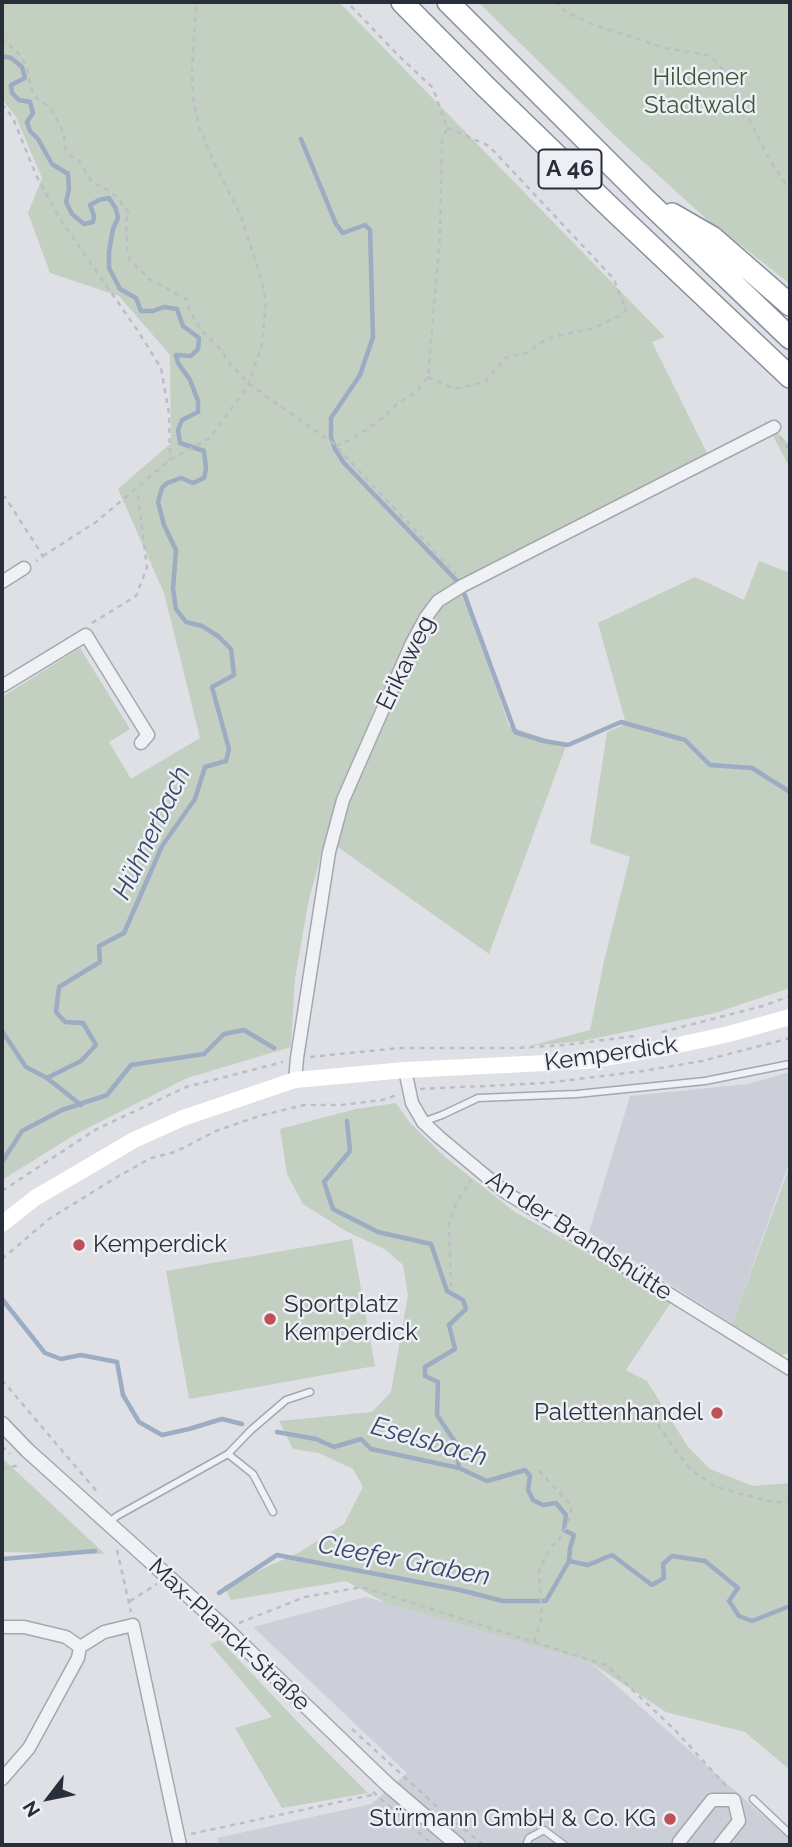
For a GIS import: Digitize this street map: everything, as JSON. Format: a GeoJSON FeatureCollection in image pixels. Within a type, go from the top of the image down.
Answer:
{"type":"FeatureCollection","features":[{"type":"Feature","properties":{"kind":"highway","name":"A 46"},"geometry":{"type":"LineString","coordinates":[[402,2],[563,162],[790,377]]}},
{"type":"Feature","properties":{"kind":"highway","name":"A 46"},"geometry":{"type":"LineString","coordinates":[[447,2],[645,200],[790,338]]}},
{"type":"Feature","properties":{"kind":"highway"},"geometry":{"type":"LineString","coordinates":[[645,200],[712,237],[790,305]]}},
{"type":"Feature","properties":{"kind":"highway"},"geometry":{"type":"LineString","coordinates":[[742,332],[790,396]]}},
{"type":"Feature","properties":{"kind":"main road","name":"Kemperdick"},"geometry":{"type":"LineString","coordinates":[[2,1224],[35,1198],[134,1140],[184,1118],[296,1080],[405,1070],[586,1061],[681,1045],[790,1017]]}},
{"type":"Feature","properties":{"kind":"street","name":"Erikaweg"},"geometry":{"type":"LineString","coordinates":[[296,1080],[297,1058],[329,852],[343,800],[426,617],[438,601],[462,586],[774,427]]}},
{"type":"Feature","properties":{"kind":"street"},"geometry":{"type":"LineString","coordinates":[[2,582],[24,568]]}},
{"type":"Feature","properties":{"kind":"street"},"geometry":{"type":"LineString","coordinates":[[2,686],[86,635],[148,735],[141,743]]}},
{"type":"Feature","properties":{"kind":"street","name":"An der Brandshütte"},"geometry":{"type":"LineString","coordinates":[[405,1070],[412,1103],[423,1122],[505,1192],[790,1369]]}},
{"type":"Feature","properties":{"kind":"street","name":"Max-Planck-Straße"},"geometry":{"type":"LineString","coordinates":[[2,1424],[27,1450],[228,1631],[388,1785],[458,1845]]}},
{"type":"Feature","properties":{"kind":"street"},"geometry":{"type":"LineString","coordinates":[[2,1779],[29,1748],[78,1658],[80,1647],[103,1632],[133,1625],[179,1841]]}},
{"type":"Feature","properties":{"kind":"street"},"geometry":{"type":"LineString","coordinates":[[2,1627],[24,1627],[66,1637],[80,1647]]}},
{"type":"Feature","properties":{"kind":"street"},"geometry":{"type":"LineString","coordinates":[[680,1845],[679,1842],[712,1800],[734,1800],[739,1821],[720,1845]]}},
{"type":"Feature","properties":{"kind":"lane"},"geometry":{"type":"LineString","coordinates":[[423,1122],[478,1098],[577,1094],[691,1083],[790,1064]]}},
{"type":"Feature","properties":{"kind":"lane"},"geometry":{"type":"LineString","coordinates":[[107,1523],[228,1454],[286,1399],[310,1392]]}},
{"type":"Feature","properties":{"kind":"lane"},"geometry":{"type":"LineString","coordinates":[[228,1454],[254,1474],[273,1512]]}},
{"type":"Feature","properties":{"kind":"lane"},"geometry":{"type":"LineString","coordinates":[[752,1799],[790,1834]]}},
{"type":"Feature","properties":{"kind":"lane"},"geometry":{"type":"LineString","coordinates":[[526,1845],[529,1838],[544,1830],[564,1845]]}},
{"type":"Feature","properties":{"kind":"path"},"geometry":{"type":"LineString","coordinates":[[24,568],[96,522],[170,460],[210,438],[249,384],[262,344],[265,302],[260,275],[241,216],[215,164],[195,110],[192,72],[196,2]]}},
{"type":"Feature","properties":{"kind":"path"},"geometry":{"type":"LineString","coordinates":[[335,446],[354,438],[383,418],[416,392],[428,377],[440,235],[442,142],[447,128],[433,88],[347,2]]}},
{"type":"Feature","properties":{"kind":"path"},"geometry":{"type":"LineString","coordinates":[[555,2],[566,12],[594,24],[665,48],[707,55],[717,62],[726,74],[771,162],[790,191]]}},
{"type":"Feature","properties":{"kind":"path"},"geometry":{"type":"LineString","coordinates":[[2,38],[22,57],[33,92],[56,117],[64,134],[65,148],[70,155],[79,161],[92,182],[111,192],[130,212],[127,220],[127,250],[130,260],[149,279],[186,299],[201,330],[249,384],[335,446],[459,577],[462,586]]}},
{"type":"Feature","properties":{"kind":"path"},"geometry":{"type":"LineString","coordinates":[[2,104],[13,118],[36,175],[60,219],[161,368],[169,414],[170,460]]}},
{"type":"Feature","properties":{"kind":"path"},"geometry":{"type":"LineString","coordinates":[[428,377],[458,388],[485,382],[505,358],[529,352],[552,337],[594,328],[626,310],[614,279],[489,146],[447,128]]}},
{"type":"Feature","properties":{"kind":"path"},"geometry":{"type":"LineString","coordinates":[[774,427],[790,451]]}},
{"type":"Feature","properties":{"kind":"path"},"geometry":{"type":"LineString","coordinates":[[86,635],[90,624],[136,596],[147,567],[136,488]]}},
{"type":"Feature","properties":{"kind":"path"},"geometry":{"type":"LineString","coordinates":[[2,497],[5,497],[43,556]]}},
{"type":"Feature","properties":{"kind":"path"},"geometry":{"type":"LineString","coordinates":[[654,1034],[763,1006],[790,996]]}},
{"type":"Feature","properties":{"kind":"path"},"geometry":{"type":"LineString","coordinates":[[2,1191],[95,1130],[186,1087],[297,1058],[399,1048],[516,1048],[565,1045],[641,1035]]}},
{"type":"Feature","properties":{"kind":"path"},"geometry":{"type":"LineString","coordinates":[[2,1259],[49,1219],[117,1177],[151,1158],[175,1152],[216,1131],[259,1116],[304,1105],[342,1105],[382,1100],[410,1091]]}},
{"type":"Feature","properties":{"kind":"path"},"geometry":{"type":"LineString","coordinates":[[451,1287],[449,1224],[457,1202],[478,1170]]}},
{"type":"Feature","properties":{"kind":"path"},"geometry":{"type":"LineString","coordinates":[[652,1416],[691,1470],[716,1487],[776,1503],[790,1500]]}},
{"type":"Feature","properties":{"kind":"path"},"geometry":{"type":"LineString","coordinates":[[2,1468],[21,1465]]}},
{"type":"Feature","properties":{"kind":"path"},"geometry":{"type":"LineString","coordinates":[[534,1642],[542,1617],[539,1571],[550,1548],[559,1540],[568,1524],[572,1506],[538,1470]]}},
{"type":"Feature","properties":{"kind":"path"},"geometry":{"type":"LineString","coordinates":[[117,1550],[129,1601],[160,1583]]}},
{"type":"Feature","properties":{"kind":"path"},"geometry":{"type":"LineString","coordinates":[[228,1631],[236,1624],[305,1597],[362,1587],[606,1665],[675,1730],[736,1798],[734,1800]]}},
{"type":"Feature","properties":{"kind":"path"},"geometry":{"type":"LineString","coordinates":[[179,1841],[376,1794],[388,1785]]}},
{"type":"Feature","properties":{"kind":"shaded area"},"geometry":{"type":"Polygon","coordinates":[[[790,1072],[790,1160],[732,1324],[589,1232],[630,1096],[748,1084],[790,1072]]]}},
{"type":"Feature","properties":{"kind":"shaded area"},"geometry":{"type":"Polygon","coordinates":[[[366,1597],[590,1662],[777,1828],[790,1840],[790,1845],[219,1845],[217,1838],[371,1804],[407,1773],[253,1627],[366,1597]]]}},
{"type":"Feature","properties":{"kind":"green space"},"geometry":{"type":"Polygon","coordinates":[[[2,2],[339,2],[665,337],[652,342],[708,455],[465,577],[440,593],[422,610],[377,702],[331,819],[309,899],[295,978],[291,1047],[187,1078],[76,1134],[2,1180],[2,697],[80,648],[130,729],[109,742],[131,779],[200,738],[164,593],[118,489],[171,443],[170,355],[119,296],[50,273],[28,213],[42,178],[16,117],[2,99],[2,2]]]}},
{"type":"Feature","properties":{"kind":"green space","name":"Hildener Stadtwald"},"geometry":{"type":"Polygon","coordinates":[[[478,2],[790,2],[790,284],[714,226],[614,135],[478,2]]]}},
{"type":"Feature","properties":{"kind":"green space"},"geometry":{"type":"Polygon","coordinates":[[[764,419],[790,445],[790,468],[764,419]]]}},
{"type":"Feature","properties":{"kind":"green space"},"geometry":{"type":"Polygon","coordinates":[[[759,561],[790,573],[790,988],[715,1013],[583,1041],[529,1046],[590,1030],[630,857],[590,843],[607,732],[626,724],[598,623],[695,577],[744,600],[759,561]]]}},
{"type":"Feature","properties":{"kind":"green space"},"geometry":{"type":"Polygon","coordinates":[[[464,590],[509,726],[566,746],[489,954],[335,845],[353,788],[428,619],[443,602],[464,590]]]}},
{"type":"Feature","properties":{"kind":"green space"},"geometry":{"type":"Polygon","coordinates":[[[396,1103],[411,1124],[445,1157],[515,1212],[672,1301],[626,1370],[647,1381],[688,1447],[710,1469],[753,1486],[790,1483],[790,1770],[745,1732],[666,1712],[590,1662],[386,1603],[346,1581],[231,1600],[224,1586],[298,1553],[344,1524],[363,1487],[353,1469],[319,1453],[293,1449],[279,1421],[372,1412],[391,1392],[408,1295],[403,1265],[386,1250],[344,1230],[303,1204],[287,1174],[280,1129],[356,1109],[396,1103]]]}},
{"type":"Feature","properties":{"kind":"green space"},"geometry":{"type":"Polygon","coordinates":[[[790,1165],[790,1353],[781,1355],[732,1324],[790,1165]]]}},
{"type":"Feature","properties":{"kind":"green space","name":"Sportplatz Kemperdick"},"geometry":{"type":"Polygon","coordinates":[[[352,1239],[375,1366],[189,1399],[166,1271],[352,1239]]]}},
{"type":"Feature","properties":{"kind":"green space"},"geometry":{"type":"Polygon","coordinates":[[[2,1458],[105,1554],[2,1552],[2,1458]]]}},
{"type":"Feature","properties":{"kind":"green space"},"geometry":{"type":"Polygon","coordinates":[[[220,1640],[368,1793],[282,1808],[235,1728],[272,1717],[210,1644],[220,1640]]]}},
{"type":"Feature","properties":{"kind":"waterway","name":"Hühnerbach"},"geometry":{"type":"LineString","coordinates":[[2,56],[11,58],[22,67],[25,78],[11,85],[12,93],[19,100],[30,102],[33,113],[27,122],[30,131],[38,139],[52,164],[68,174],[66,202],[72,214],[84,224],[93,222],[90,205],[109,198],[116,209],[118,218],[113,229],[109,268],[120,289],[136,298],[141,311],[164,307],[177,309],[183,326],[199,338],[198,349],[191,356],[176,355],[198,401],[198,412],[182,420],[178,430],[180,443],[204,451],[204,478],[193,483],[181,478],[167,483],[162,488],[158,502],[164,525],[176,550],[173,589],[176,609],[186,622],[202,626],[218,636],[231,649],[234,675],[212,687],[229,749],[226,761],[205,767],[195,799],[162,846],[124,933],[99,946],[100,962],[59,987],[56,1012],[65,1022],[83,1023],[96,1045],[81,1061],[47,1078],[81,1105]]}},
{"type":"Feature","properties":{"kind":"waterway"},"geometry":{"type":"LineString","coordinates":[[301,139],[336,224],[343,233],[365,225],[370,230],[373,337],[360,375],[331,418],[331,437],[335,449],[344,463],[457,581]]}},
{"type":"Feature","properties":{"kind":"waterway"},"geometry":{"type":"LineString","coordinates":[[464,593],[515,732],[568,745],[621,722],[685,740],[710,765],[752,768],[790,792]]}},
{"type":"Feature","properties":{"kind":"waterway"},"geometry":{"type":"LineString","coordinates":[[2,1162],[22,1131],[62,1110],[107,1095],[131,1065],[204,1054],[224,1034],[244,1030],[274,1048]]}},
{"type":"Feature","properties":{"kind":"waterway"},"geometry":{"type":"LineString","coordinates":[[2,1031],[26,1067],[47,1078]]}},
{"type":"Feature","properties":{"kind":"waterway"},"geometry":{"type":"LineString","coordinates":[[347,1121],[350,1151],[324,1182],[333,1209],[378,1232],[431,1244],[447,1291],[463,1300],[466,1309],[449,1325],[455,1349],[425,1367],[425,1376],[438,1382],[437,1415],[455,1442],[459,1468]]}},
{"type":"Feature","properties":{"kind":"waterway","name":"Eselsbach"},"geometry":{"type":"LineString","coordinates":[[2,1299],[45,1353],[61,1359],[81,1355],[117,1362],[123,1395],[139,1422],[162,1435],[222,1419],[242,1424]]}},
{"type":"Feature","properties":{"kind":"waterway","name":"Eselsbach"},"geometry":{"type":"LineString","coordinates":[[277,1432],[316,1439],[334,1447],[361,1439],[371,1449],[459,1468],[487,1481],[525,1470],[530,1476],[528,1490],[533,1500],[543,1505],[556,1503],[566,1515],[564,1530],[574,1535],[569,1561],[588,1565],[612,1555],[652,1585],[664,1578],[663,1564],[672,1556],[705,1561],[738,1588],[729,1601],[739,1616],[752,1621],[790,1606]]}},
{"type":"Feature","properties":{"kind":"waterway","name":"Cleefer Graben"},"geometry":{"type":"LineString","coordinates":[[2,1559],[95,1551]]}},
{"type":"Feature","properties":{"kind":"waterway","name":"Cleefer Graben"},"geometry":{"type":"LineString","coordinates":[[219,1593],[277,1555],[460,1590],[503,1601],[546,1601],[569,1561]]}},
{"type":"Feature","properties":{"kind":"place","name":"Kemperdick"},"geometry":{"type":"Point","coordinates":[79,1245]}},
{"type":"Feature","properties":{"kind":"place","name":"Sportplatz Kemperdick"},"geometry":{"type":"Point","coordinates":[270,1319]}},
{"type":"Feature","properties":{"kind":"place","name":"Palettenhandel"},"geometry":{"type":"Point","coordinates":[717,1413]}},
{"type":"Feature","properties":{"kind":"place","name":"Stürmann GmbH & Co. KG"},"geometry":{"type":"Point","coordinates":[670,1819]}}]}
